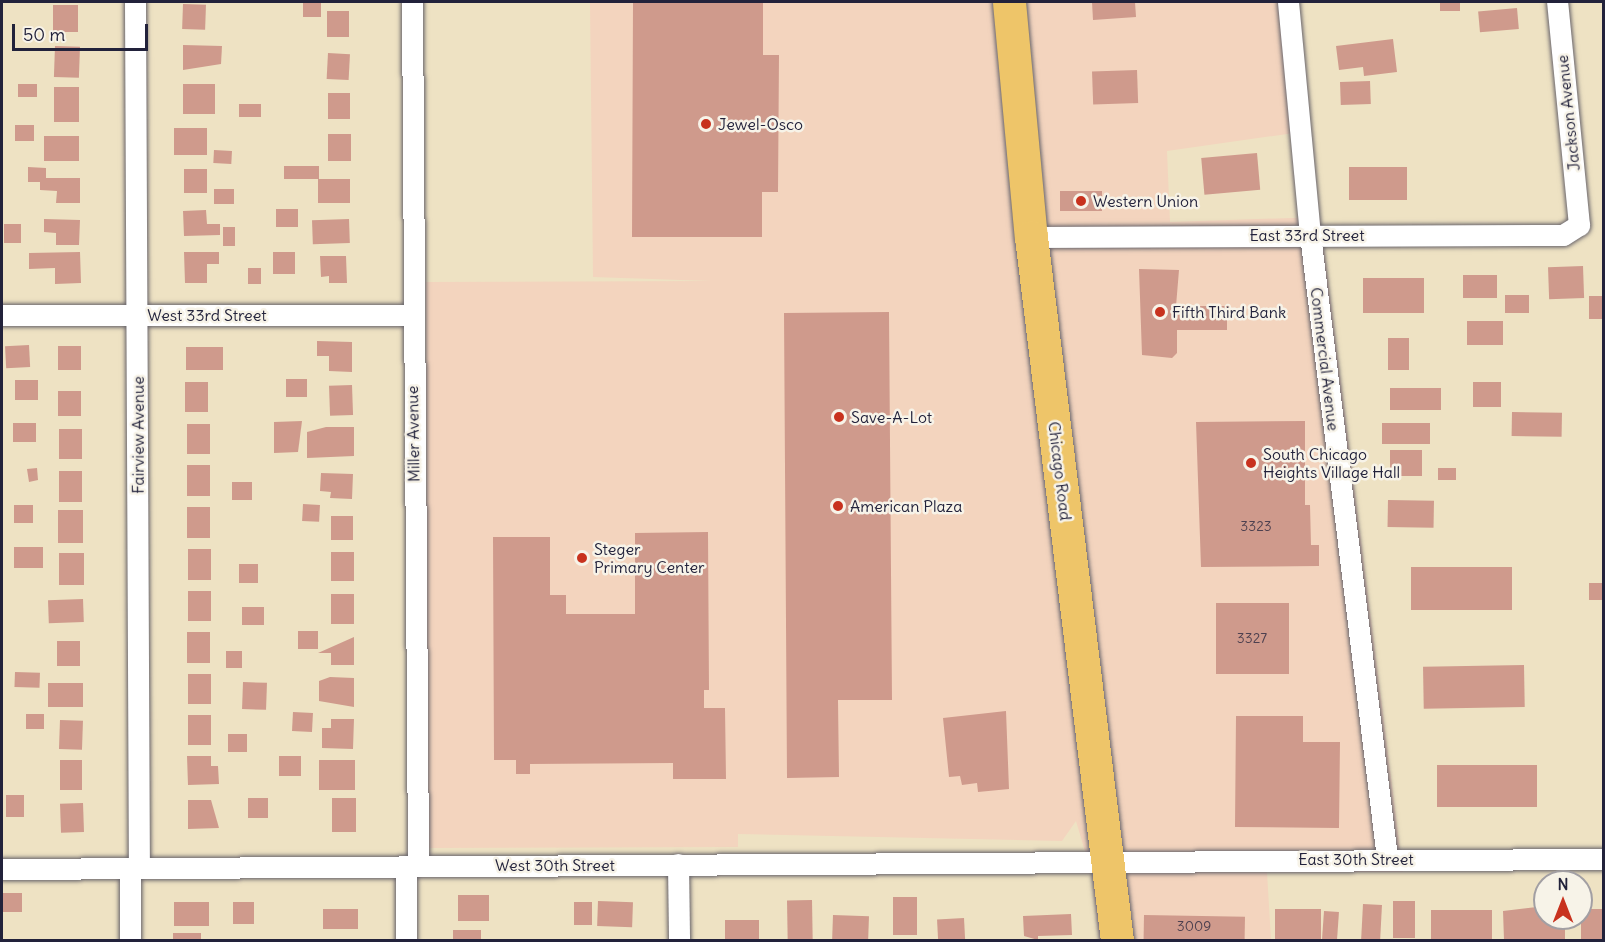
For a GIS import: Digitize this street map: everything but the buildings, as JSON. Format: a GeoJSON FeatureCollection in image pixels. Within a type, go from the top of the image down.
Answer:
{"type":"FeatureCollection","features":[{"type":"Feature","properties":{"kind":"main road","name":"Chicago Road"},"geometry":{"type":"LineString","coordinates":[[1009,2],[1031,237],[1118,940]]}},
{"type":"Feature","properties":{"kind":"street","name":"Fairview Avenue"},"geometry":{"type":"LineString","coordinates":[[130,940],[134,868],[138,315],[135,2]]}},
{"type":"Feature","properties":{"kind":"street","name":"Miller Avenue"},"geometry":{"type":"LineString","coordinates":[[406,940],[412,866],[412,2]]}},
{"type":"Feature","properties":{"kind":"street","name":"Commercial Avenue"},"geometry":{"type":"LineString","coordinates":[[1288,2],[1310,235],[1387,858]]}},
{"type":"Feature","properties":{"kind":"street","name":"Jackson Avenue"},"geometry":{"type":"LineString","coordinates":[[1557,2],[1579,225]]}},
{"type":"Feature","properties":{"kind":"street","name":"East 33rd Street"},"geometry":{"type":"LineString","coordinates":[[1031,237],[1553,236],[1579,225]]}},
{"type":"Feature","properties":{"kind":"street","name":"West 33rd Street"},"geometry":{"type":"LineString","coordinates":[[2,315],[412,315]]}},
{"type":"Feature","properties":{"kind":"street","name":"East 30th Street"},"geometry":{"type":"LineString","coordinates":[[1108,861],[1387,858],[1604,859]]}},
{"type":"Feature","properties":{"kind":"street","name":"West 30th Street"},"geometry":{"type":"LineString","coordinates":[[2,869],[1108,861]]}},
{"type":"Feature","properties":{"kind":"street"},"geometry":{"type":"LineString","coordinates":[[678,864],[679,940]]}},
{"type":"Feature","properties":{"kind":"shaded area"},"geometry":{"type":"Polygon","coordinates":[[[590,2],[1296,2],[1308,131],[1167,151],[1170,222],[1320,217],[1403,872],[1267,872],[1271,940],[1099,940],[1092,875],[1076,821],[1062,841],[738,834],[738,847],[427,848],[426,282],[711,281],[593,277],[590,2]]]}},
{"type":"Feature","properties":{"kind":"place","name":"Jewel-Osco"},"geometry":{"type":"Point","coordinates":[706,124]}},
{"type":"Feature","properties":{"kind":"place","name":"Western Union"},"geometry":{"type":"Point","coordinates":[1081,201]}},
{"type":"Feature","properties":{"kind":"place","name":"Fifth Third Bank"},"geometry":{"type":"Point","coordinates":[1160,312]}},
{"type":"Feature","properties":{"kind":"place","name":"Save-A-Lot"},"geometry":{"type":"Point","coordinates":[839,417]}},
{"type":"Feature","properties":{"kind":"place","name":"South Chicago Heights Village Hall"},"geometry":{"type":"Point","coordinates":[1251,463]}},
{"type":"Feature","properties":{"kind":"place","name":"American Plaza"},"geometry":{"type":"Point","coordinates":[838,506]}},
{"type":"Feature","properties":{"kind":"place","name":"Steger Primary Center"},"geometry":{"type":"Point","coordinates":[582,558]}}]}
